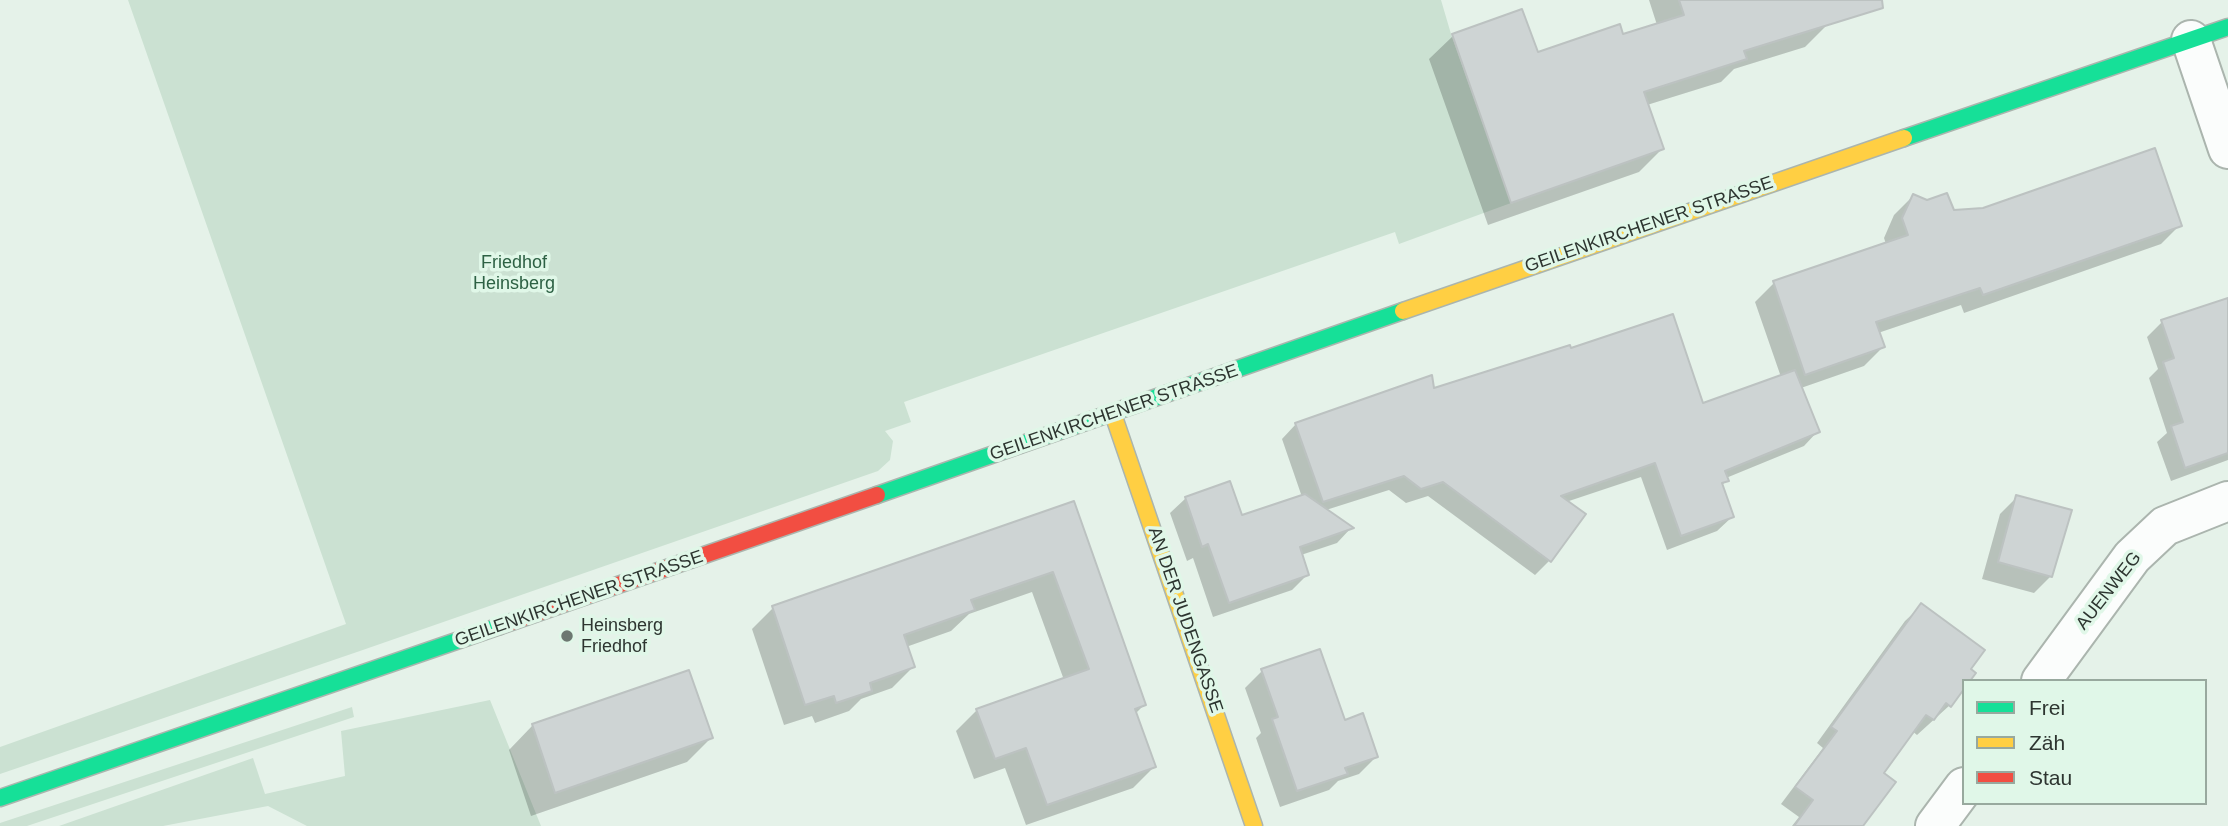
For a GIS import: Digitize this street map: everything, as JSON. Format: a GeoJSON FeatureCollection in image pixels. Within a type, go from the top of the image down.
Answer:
{"type":"FeatureCollection","features":[{"type":"Feature","properties":{"kind":"street","name":"GEILENKIRCHENER STRASSE"},"geometry":{"type":"LineString","coordinates":[[0,797],[1114,414],[1634,230],[2228,27]]}},
{"type":"Feature","properties":{"kind":"street"},"geometry":{"type":"LineString","coordinates":[[2191,40],[2228,149]]}},
{"type":"Feature","properties":{"kind":"street","name":"AN DER JUDENGASSE"},"geometry":{"type":"LineString","coordinates":[[1114,414],[1254,826]]}},
{"type":"Feature","properties":{"kind":"street","name":"AUENWEG"},"geometry":{"type":"LineString","coordinates":[[2042,679],[2132,556],[2165,526],[2228,501]]}},
{"type":"Feature","properties":{"kind":"street"},"geometry":{"type":"LineString","coordinates":[[1935,826],[1962,790]]}},
{"type":"Feature","properties":{"kind":"green space","name":"Friedhof Heinsberg"},"geometry":{"type":"Polygon","coordinates":[[[128,0],[1441,0],[1511,203],[1399,244],[1395,232],[904,402],[911,422],[885,431],[893,441],[890,460],[878,471],[0,774],[0,747],[346,624],[128,0]]]}},
{"type":"Feature","properties":{"kind":"green space"},"geometry":{"type":"Polygon","coordinates":[[[490,700],[541,826],[307,826],[268,806],[163,826],[59,826],[253,758],[265,794],[345,776],[341,731],[490,700]]]}},
{"type":"Feature","properties":{"kind":"green space"},"geometry":{"type":"Polygon","coordinates":[[[352,707],[354,717],[27,826],[0,826],[0,823],[352,707]]]}},
{"type":"Feature","properties":{"kind":"building"},"geometry":{"type":"Polygon","coordinates":[[[1679,0],[1882,0],[1883,8],[1744,51],[1747,59],[1644,92],[1664,149],[1511,203],[1452,34],[1522,9],[1538,52],[1620,24],[1623,34],[1684,15],[1679,0]]]}},
{"type":"Feature","properties":{"kind":"building"},"geometry":{"type":"Polygon","coordinates":[[[2155,148],[2182,226],[1983,295],[1980,288],[1876,322],[1885,347],[1805,375],[1773,281],[1908,235],[1902,218],[1913,194],[1927,200],[1947,193],[1954,210],[1983,208],[2155,148]]]}},
{"type":"Feature","properties":{"kind":"building"},"geometry":{"type":"Polygon","coordinates":[[[2228,298],[2228,453],[2185,468],[2171,426],[2183,422],[2163,362],[2174,358],[2161,320],[2228,298]]]}},
{"type":"Feature","properties":{"kind":"building"},"geometry":{"type":"Polygon","coordinates":[[[1673,314],[1703,403],[1795,370],[1820,432],[1725,471],[1729,481],[1722,483],[1734,517],[1681,536],[1655,463],[1561,496],[1586,514],[1551,562],[1443,482],[1421,489],[1404,476],[1323,502],[1295,423],[1432,375],[1434,388],[1570,345],[1571,348],[1673,314]]]}},
{"type":"Feature","properties":{"kind":"building"},"geometry":{"type":"Polygon","coordinates":[[[1230,481],[1242,515],[1305,494],[1354,528],[1300,547],[1309,575],[1229,603],[1208,544],[1202,547],[1185,497],[1230,481]]]}},
{"type":"Feature","properties":{"kind":"building"},"geometry":{"type":"Polygon","coordinates":[[[2016,495],[2072,510],[2052,577],[1998,562],[2016,495]]]}},
{"type":"Feature","properties":{"kind":"building"},"geometry":{"type":"Polygon","coordinates":[[[1074,501],[1146,705],[1135,709],[1156,767],[1047,805],[1026,748],[995,759],[976,709],[1089,669],[1053,572],[971,600],[975,610],[904,635],[915,667],[870,683],[872,691],[836,703],[834,696],[805,705],[772,606],[1074,501]]]}},
{"type":"Feature","properties":{"kind":"building"},"geometry":{"type":"Polygon","coordinates":[[[1921,603],[1985,650],[1971,669],[1976,673],[1972,679],[1962,679],[1962,692],[1951,707],[1946,703],[1934,720],[1926,715],[1884,773],[1896,782],[1863,826],[1794,826],[1813,800],[1795,787],[1837,731],[1831,727],[1921,603]]]}},
{"type":"Feature","properties":{"kind":"building"},"geometry":{"type":"Polygon","coordinates":[[[1320,649],[1345,720],[1363,713],[1378,757],[1345,768],[1348,774],[1297,791],[1272,719],[1278,717],[1261,669],[1320,649]]]}},
{"type":"Feature","properties":{"kind":"building"},"geometry":{"type":"Polygon","coordinates":[[[689,670],[713,738],[555,793],[532,724],[689,670]]]}},
{"type":"Feature","properties":{"kind":"traffic: fast"},"geometry":{"type":"LineString","coordinates":[[1904,138],[2228,27]]}},
{"type":"Feature","properties":{"kind":"traffic: fast"},"geometry":{"type":"LineString","coordinates":[[877,495],[1403,311]]}},
{"type":"Feature","properties":{"kind":"traffic: fast"},"geometry":{"type":"LineString","coordinates":[[0,798],[500,626]]}},
{"type":"Feature","properties":{"kind":"traffic: slow"},"geometry":{"type":"LineString","coordinates":[[1403,311],[1904,138]]}},
{"type":"Feature","properties":{"kind":"traffic: slow"},"geometry":{"type":"LineString","coordinates":[[1113,414],[1254,826]]}},
{"type":"Feature","properties":{"kind":"traffic: jam"},"geometry":{"type":"LineString","coordinates":[[500,626],[877,495]]}},
{"type":"Feature","properties":{"kind":"place","name":"Heinsberg Friedhof"},"geometry":{"type":"Point","coordinates":[567,636]}}]}
